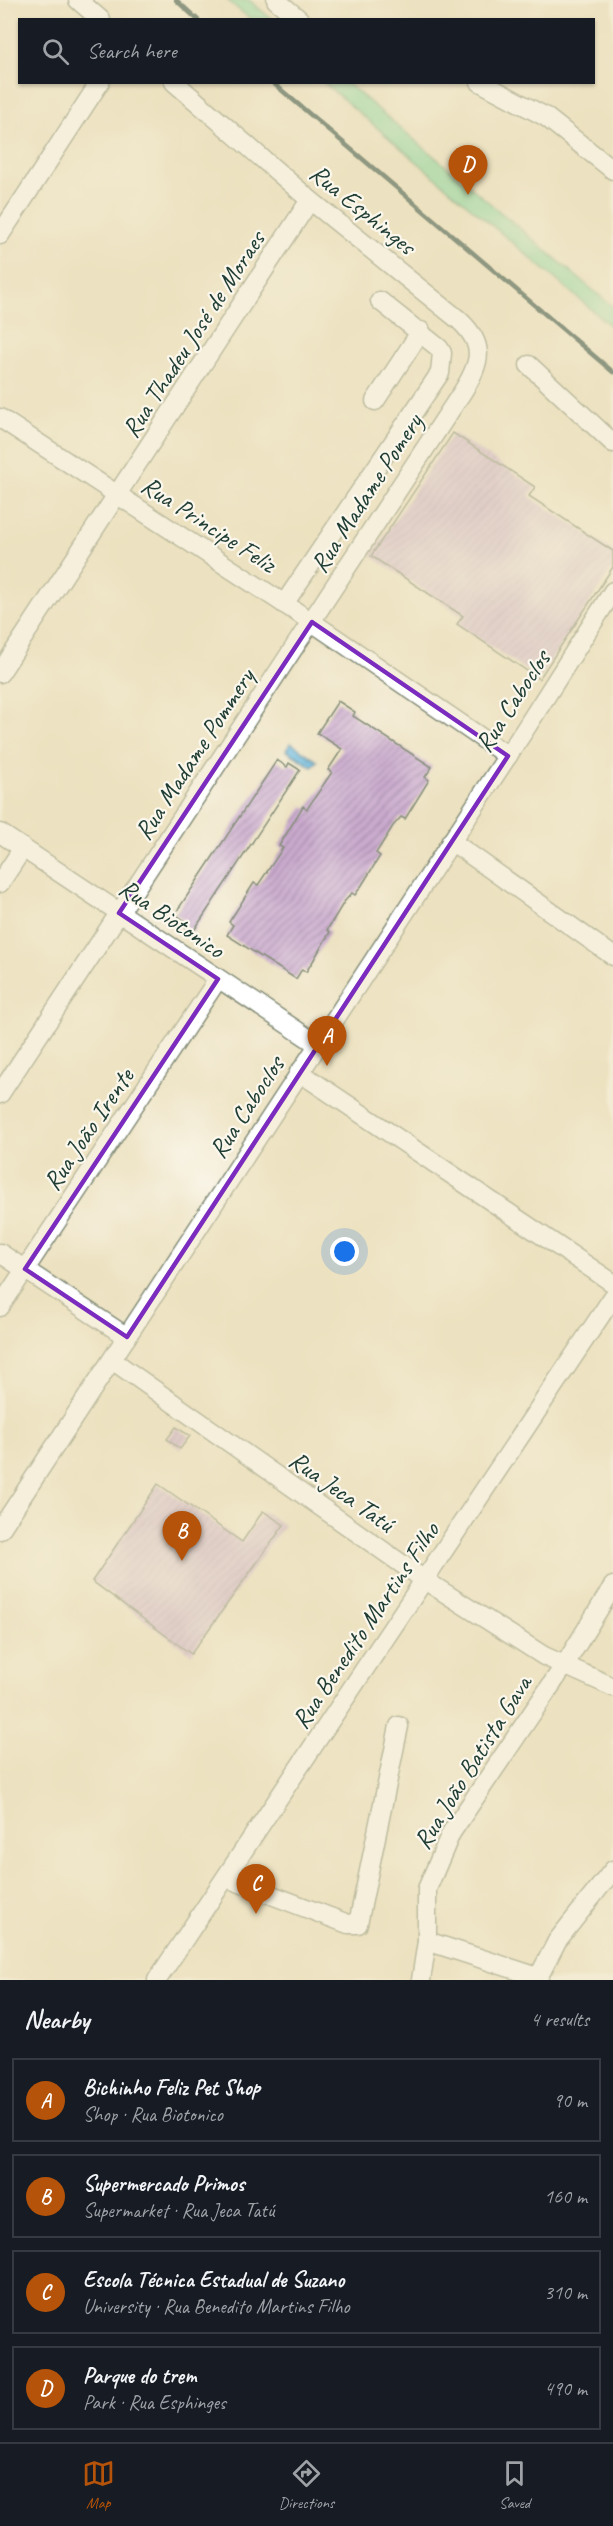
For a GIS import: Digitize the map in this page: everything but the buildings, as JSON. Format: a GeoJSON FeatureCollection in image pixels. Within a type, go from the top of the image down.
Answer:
{"type":"FeatureCollection","features":[{"type":"Feature","properties":{"kind":"street"},"geometry":{"type":"LineString","coordinates":[[78,0],[99,18]]}},
{"type":"Feature","properties":{"kind":"street"},"geometry":{"type":"LineString","coordinates":[[276,0],[298,18]]}},
{"type":"Feature","properties":{"kind":"street"},"geometry":{"type":"LineString","coordinates":[[0,235],[99,84]]}},
{"type":"Feature","properties":{"kind":"street","name":"Rua Esphinges"},"geometry":{"type":"LineString","coordinates":[[176,84],[310,200],[471,331],[479,357],[475,371],[463,392]]}},
{"type":"Feature","properties":{"kind":"street"},"geometry":{"type":"LineString","coordinates":[[484,84],[546,117],[613,170]]}},
{"type":"Feature","properties":{"kind":"street","name":"Rua Thadeu José de Moraes"},"geometry":{"type":"LineString","coordinates":[[0,673],[310,200]]}},
{"type":"Feature","properties":{"kind":"street"},"geometry":{"type":"LineString","coordinates":[[284,604],[440,373],[442,353],[421,331],[380,301]]}},
{"type":"Feature","properties":{"kind":"street"},"geometry":{"type":"LineString","coordinates":[[375,401],[421,331]]}},
{"type":"Feature","properties":{"kind":"street"},"geometry":{"type":"LineString","coordinates":[[529,365],[613,443]]}},
{"type":"Feature","properties":{"kind":"street","name":"Rua Madame Pomery"},"geometry":{"type":"LineString","coordinates":[[312,622],[463,392]]}},
{"type":"Feature","properties":{"kind":"street","name":"Rua Principe Feliz"},"geometry":{"type":"LineString","coordinates":[[0,418],[312,622],[508,756]]}},
{"type":"Feature","properties":{"kind":"street","name":"Rua Caboclos"},"geometry":{"type":"LineString","coordinates":[[0,1530],[508,756],[613,591]]}},
{"type":"Feature","properties":{"kind":"street","name":"Rua Madame Pommery"},"geometry":{"type":"LineString","coordinates":[[119,913],[312,622]]}},
{"type":"Feature","properties":{"kind":"street","name":"Rua Biotonico"},"geometry":{"type":"LineString","coordinates":[[0,833],[317,1044]]}},
{"type":"Feature","properties":{"kind":"street"},"geometry":{"type":"LineString","coordinates":[[451,842],[613,956]]}},
{"type":"Feature","properties":{"kind":"street"},"geometry":{"type":"LineString","coordinates":[[0,883],[23,848]]}},
{"type":"Feature","properties":{"kind":"street"},"geometry":{"type":"LineString","coordinates":[[0,1094],[119,913]]}},
{"type":"Feature","properties":{"kind":"street","name":"Rua João Irente"},"geometry":{"type":"LineString","coordinates":[[0,1307],[218,979]]}},
{"type":"Feature","properties":{"kind":"street"},"geometry":{"type":"LineString","coordinates":[[299,1072],[613,1283]]}},
{"type":"Feature","properties":{"kind":"street"},"geometry":{"type":"LineString","coordinates":[[0,1253],[127,1337]]}},
{"type":"Feature","properties":{"kind":"street","name":"Rua Benedito Martins Filho"},"geometry":{"type":"LineString","coordinates":[[157,1980],[426,1581],[613,1297]]}},
{"type":"Feature","properties":{"kind":"street","name":"Rua Jeca Tatú"},"geometry":{"type":"LineString","coordinates":[[112,1360],[426,1581],[564,1666],[613,1687]]}},
{"type":"Feature","properties":{"kind":"street","name":"Rua João Batista Gava"},"geometry":{"type":"LineString","coordinates":[[421,1980],[426,1941],[427,1889],[451,1833],[564,1666],[613,1586]]}},
{"type":"Feature","properties":{"kind":"street"},"geometry":{"type":"LineString","coordinates":[[227,1878],[348,1924],[358,1924],[399,1726]]}},
{"type":"Feature","properties":{"kind":"street"},"geometry":{"type":"LineString","coordinates":[[426,1941],[538,1979],[557,1941],[613,1870]]}},
{"type":"Feature","properties":{"kind":"highlighted area"},"geometry":{"type":"Polygon","coordinates":[[[312,622],[508,756],[127,1337],[25,1269],[218,979],[119,913],[312,622]]]}},
{"type":"Feature","properties":{"kind":"green space"},"geometry":{"type":"Polygon","coordinates":[[[227,0],[249,0],[271,18],[249,18],[227,0]]]}},
{"type":"Feature","properties":{"kind":"green space"},"geometry":{"type":"Polygon","coordinates":[[[325,84],[348,84],[613,307],[613,328],[325,84]]]}},
{"type":"Feature","properties":{"kind":"water"},"geometry":{"type":"Polygon","coordinates":[[[291,743],[317,761],[312,767],[286,750],[291,743]]]}},
{"type":"Feature","properties":{"kind":"railway"},"geometry":{"type":"LineString","coordinates":[[176,0],[196,18]]}},
{"type":"Feature","properties":{"kind":"railway"},"geometry":{"type":"LineString","coordinates":[[274,84],[613,372]]}},
{"type":"Feature","properties":{"kind":"place","name":"Parque do trem"},"geometry":{"type":"Point","coordinates":[468,195]}},
{"type":"Feature","properties":{"kind":"place","name":"Bichinho Feliz Pet Shop"},"geometry":{"type":"Point","coordinates":[327,1066]}},
{"type":"Feature","properties":{"kind":"place","name":"Supermercado Primos"},"geometry":{"type":"Point","coordinates":[182,1561]}},
{"type":"Feature","properties":{"kind":"place","name":"Escola Técnica Estadual de Suzano"},"geometry":{"type":"Point","coordinates":[256,1914]}}]}
